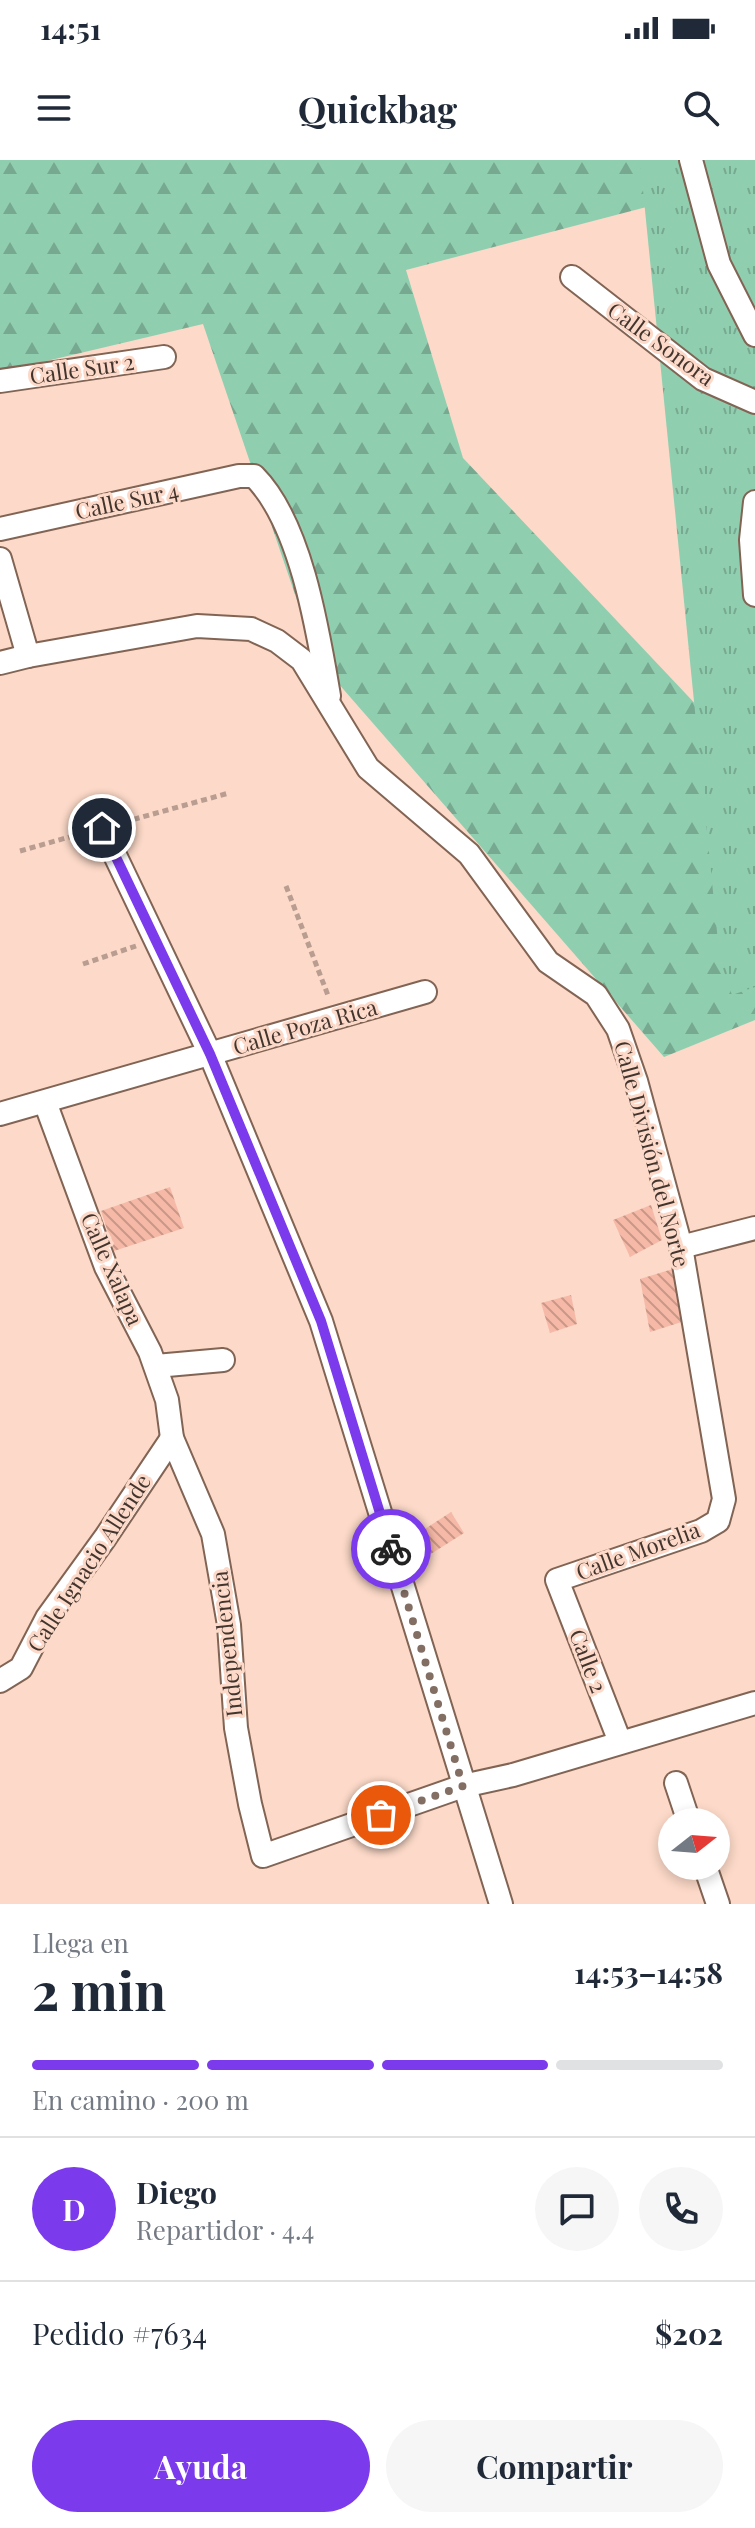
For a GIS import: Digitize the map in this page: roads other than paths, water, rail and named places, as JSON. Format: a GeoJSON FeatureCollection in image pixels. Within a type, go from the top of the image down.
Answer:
{"type":"FeatureCollection","features":[{"type":"Feature","properties":{"kind":"street"},"geometry":{"type":"LineString","coordinates":[[691,160],[719,264],[755,335]]}},
{"type":"Feature","properties":{"kind":"street","name":"Calle Sonora"},"geometry":{"type":"LineString","coordinates":[[572,277],[703,379],[755,402]]}},
{"type":"Feature","properties":{"kind":"street","name":"Calle Sur 2"},"geometry":{"type":"LineString","coordinates":[[0,381],[164,357]]}},
{"type":"Feature","properties":{"kind":"street","name":"Calle Sur 4"},"geometry":{"type":"LineString","coordinates":[[0,529],[239,476],[254,476]]}},
{"type":"Feature","properties":{"kind":"street","name":"Calle División del Norte"},"geometry":{"type":"LineString","coordinates":[[254,476],[265,487],[301,562],[319,637],[331,707]]}},
{"type":"Feature","properties":{"kind":"street"},"geometry":{"type":"LineString","coordinates":[[755,502],[751,540],[755,595]]}},
{"type":"Feature","properties":{"kind":"street"},"geometry":{"type":"LineString","coordinates":[[0,559],[28,656],[0,663]]}},
{"type":"Feature","properties":{"kind":"street","name":"Calle División del Norte"},"geometry":{"type":"LineString","coordinates":[[28,656],[197,626],[251,629],[277,641],[302,660],[368,768],[469,854],[548,962],[596,995],[618,1029],[636,1081],[681,1247],[724,1499],[718,1521]]}},
{"type":"Feature","properties":{"kind":"street"},"geometry":{"type":"LineString","coordinates":[[102,828],[210,1054],[321,1321],[501,1904]]}},
{"type":"Feature","properties":{"kind":"street","name":"Calle Poza Rica"},"geometry":{"type":"LineString","coordinates":[[0,1114],[425,992]]}},
{"type":"Feature","properties":{"kind":"street","name":"Calle Xalapa"},"geometry":{"type":"LineString","coordinates":[[45,1102],[106,1267],[156,1366],[167,1400],[172,1438]]}},
{"type":"Feature","properties":{"kind":"street"},"geometry":{"type":"LineString","coordinates":[[681,1247],[755,1228]]}},
{"type":"Feature","properties":{"kind":"street"},"geometry":{"type":"LineString","coordinates":[[156,1366],[223,1360]]}},
{"type":"Feature","properties":{"kind":"street","name":"Independencia"},"geometry":{"type":"LineString","coordinates":[[172,1438],[213,1534],[229,1625],[236,1728],[263,1856],[463,1786]]}},
{"type":"Feature","properties":{"kind":"street","name":"Calle Ignacio Allende"},"geometry":{"type":"LineString","coordinates":[[0,1681],[21,1668],[47,1618],[172,1438]]}},
{"type":"Feature","properties":{"kind":"street","name":"Calle Morelia"},"geometry":{"type":"LineString","coordinates":[[557,1580],[701,1531],[718,1521]]}},
{"type":"Feature","properties":{"kind":"street","name":"Calle 2"},"geometry":{"type":"LineString","coordinates":[[557,1580],[620,1742]]}},
{"type":"Feature","properties":{"kind":"street"},"geometry":{"type":"LineString","coordinates":[[463,1786],[513,1775],[755,1703]]}},
{"type":"Feature","properties":{"kind":"street"},"geometry":{"type":"LineString","coordinates":[[676,1783],[684,1808]]}},
{"type":"Feature","properties":{"kind":"street"},"geometry":{"type":"LineString","coordinates":[[710,1880],[718,1904]]}}]}
